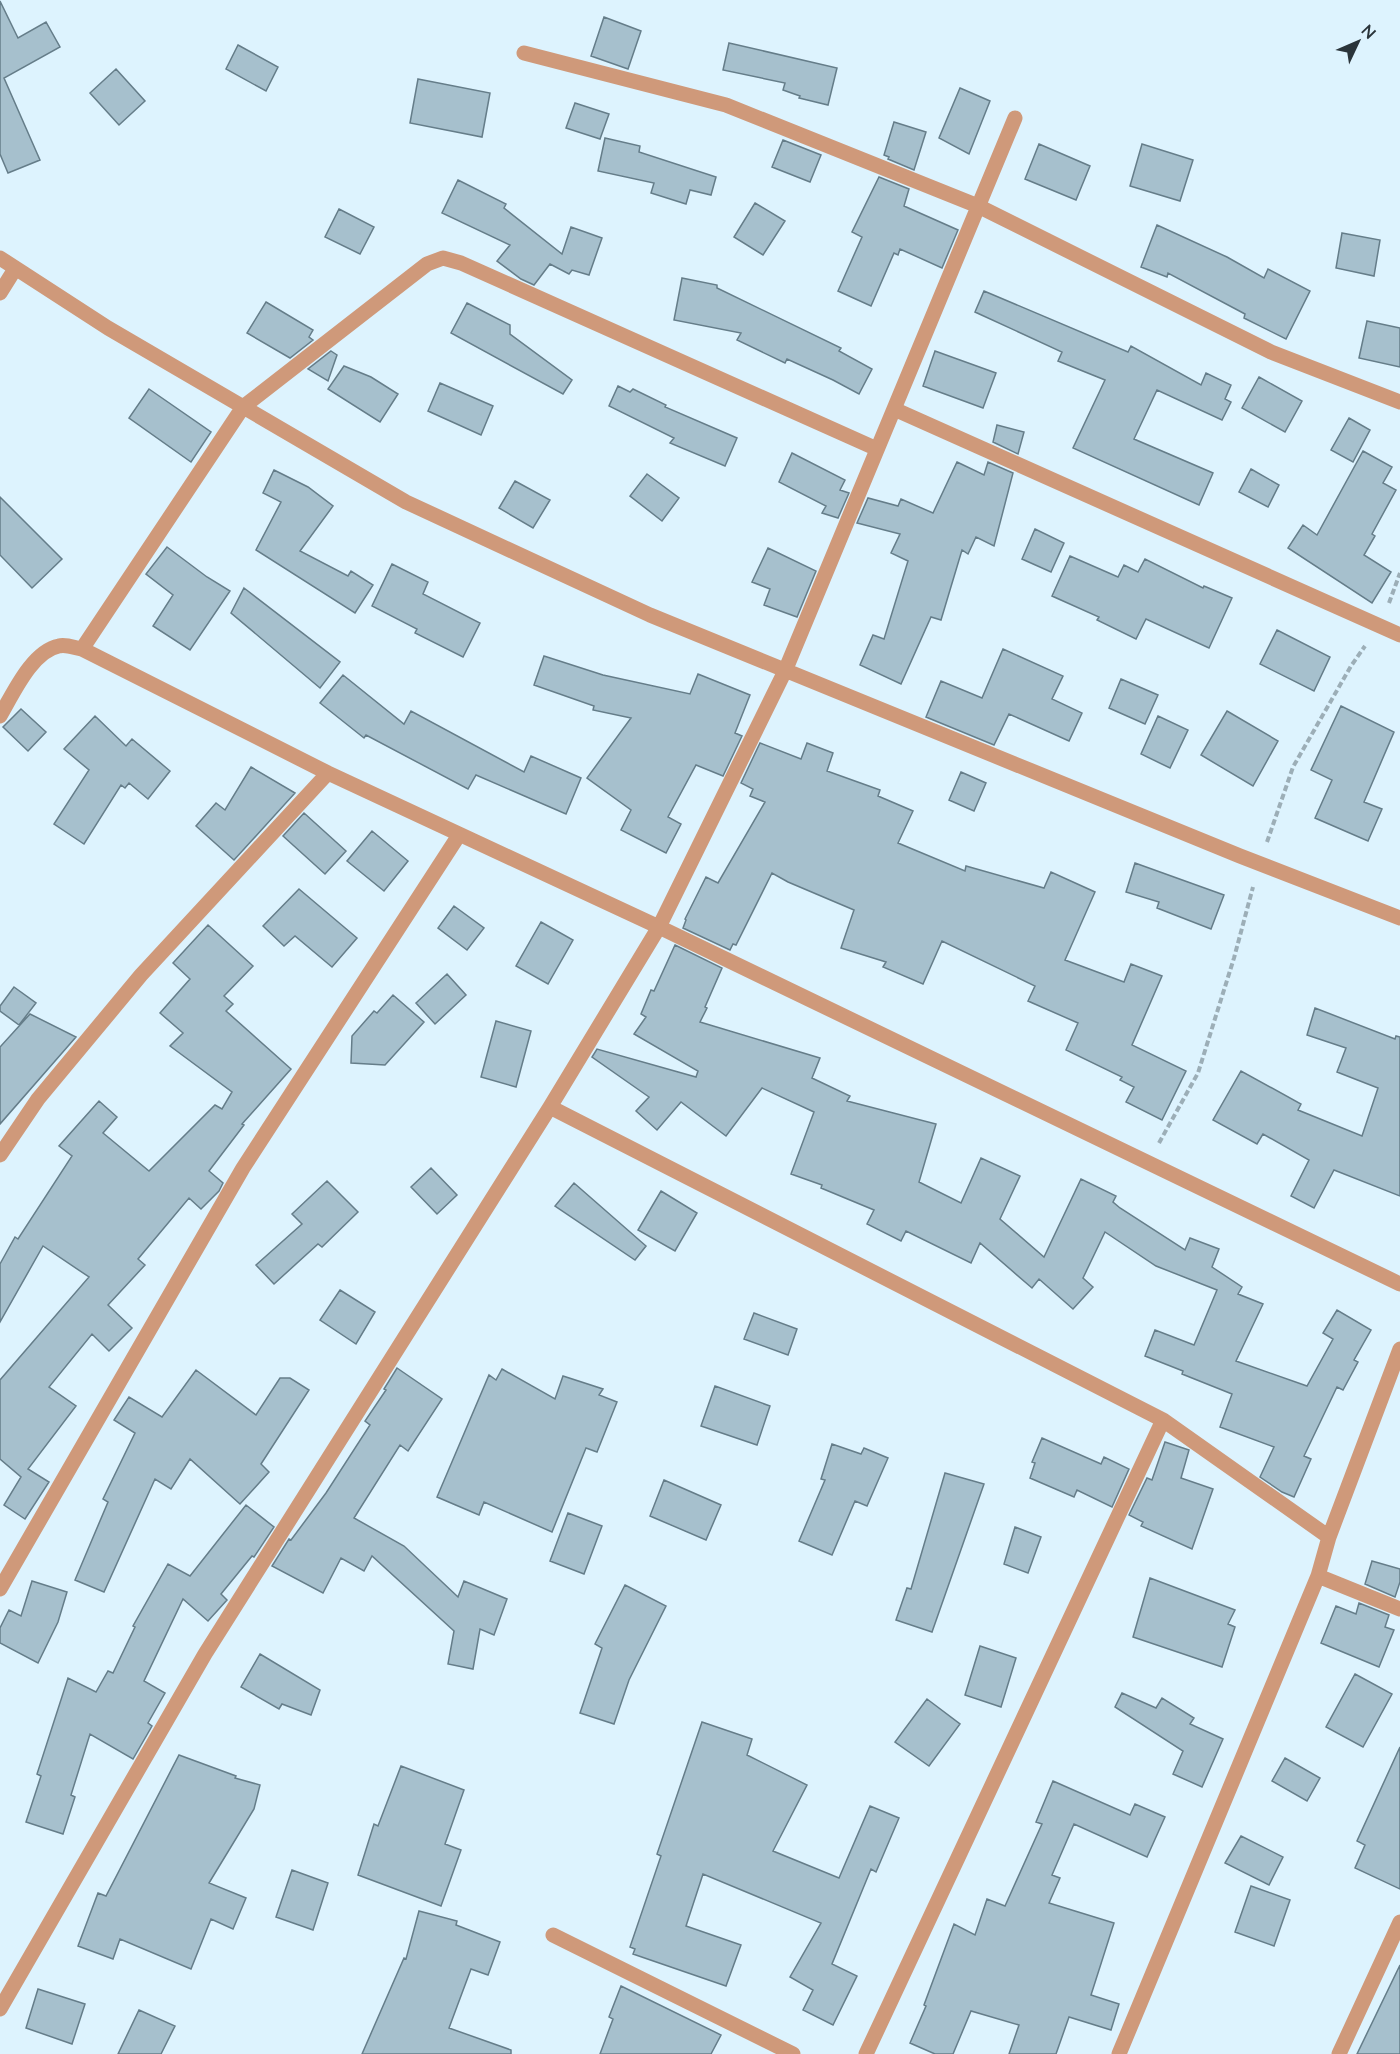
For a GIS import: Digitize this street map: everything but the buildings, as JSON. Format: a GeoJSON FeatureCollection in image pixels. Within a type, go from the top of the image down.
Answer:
{"type":"FeatureCollection","features":[{"type":"Feature","properties":{"kind":"street"},"geometry":{"type":"LineString","coordinates":[[524,53],[726,105],[978,206],[1271,352],[1400,402]]}},
{"type":"Feature","properties":{"kind":"street"},"geometry":{"type":"LineString","coordinates":[[0,2009],[205,1654],[550,1107],[659,927],[784,671],[1015,118]]}},
{"type":"Feature","properties":{"kind":"street"},"geometry":{"type":"LineString","coordinates":[[0,258],[108,328],[406,502],[650,615],[1240,856],[1400,918]]}},
{"type":"Feature","properties":{"kind":"street"},"geometry":{"type":"LineString","coordinates":[[82,649],[243,407],[427,264],[443,258],[461,263],[877,449]]}},
{"type":"Feature","properties":{"kind":"street"},"geometry":{"type":"LineString","coordinates":[[0,293],[15,268]]}},
{"type":"Feature","properties":{"kind":"street"},"geometry":{"type":"LineString","coordinates":[[894,409],[1400,635]]}},
{"type":"Feature","properties":{"kind":"street"},"geometry":{"type":"LineString","coordinates":[[0,716],[27,669],[46,651],[60,645],[82,649],[328,773],[659,927],[1400,1284]]}},
{"type":"Feature","properties":{"kind":"street"},"geometry":{"type":"LineString","coordinates":[[0,1155],[38,1099],[141,975],[328,773]]}},
{"type":"Feature","properties":{"kind":"street"},"geometry":{"type":"LineString","coordinates":[[0,1589],[243,1168],[459,835]]}},
{"type":"Feature","properties":{"kind":"street"},"geometry":{"type":"LineString","coordinates":[[550,1107],[1163,1420],[1329,1537]]}},
{"type":"Feature","properties":{"kind":"street"},"geometry":{"type":"LineString","coordinates":[[1119,2054],[1318,1576],[1329,1537],[1400,1350]]}},
{"type":"Feature","properties":{"kind":"street"},"geometry":{"type":"LineString","coordinates":[[866,2054],[1163,1420]]}},
{"type":"Feature","properties":{"kind":"street"},"geometry":{"type":"LineString","coordinates":[[1318,1576],[1400,1610]]}},
{"type":"Feature","properties":{"kind":"street"},"geometry":{"type":"LineString","coordinates":[[1339,2054],[1400,1922]]}},
{"type":"Feature","properties":{"kind":"street"},"geometry":{"type":"LineString","coordinates":[[553,1935],[793,2054]]}}]}
